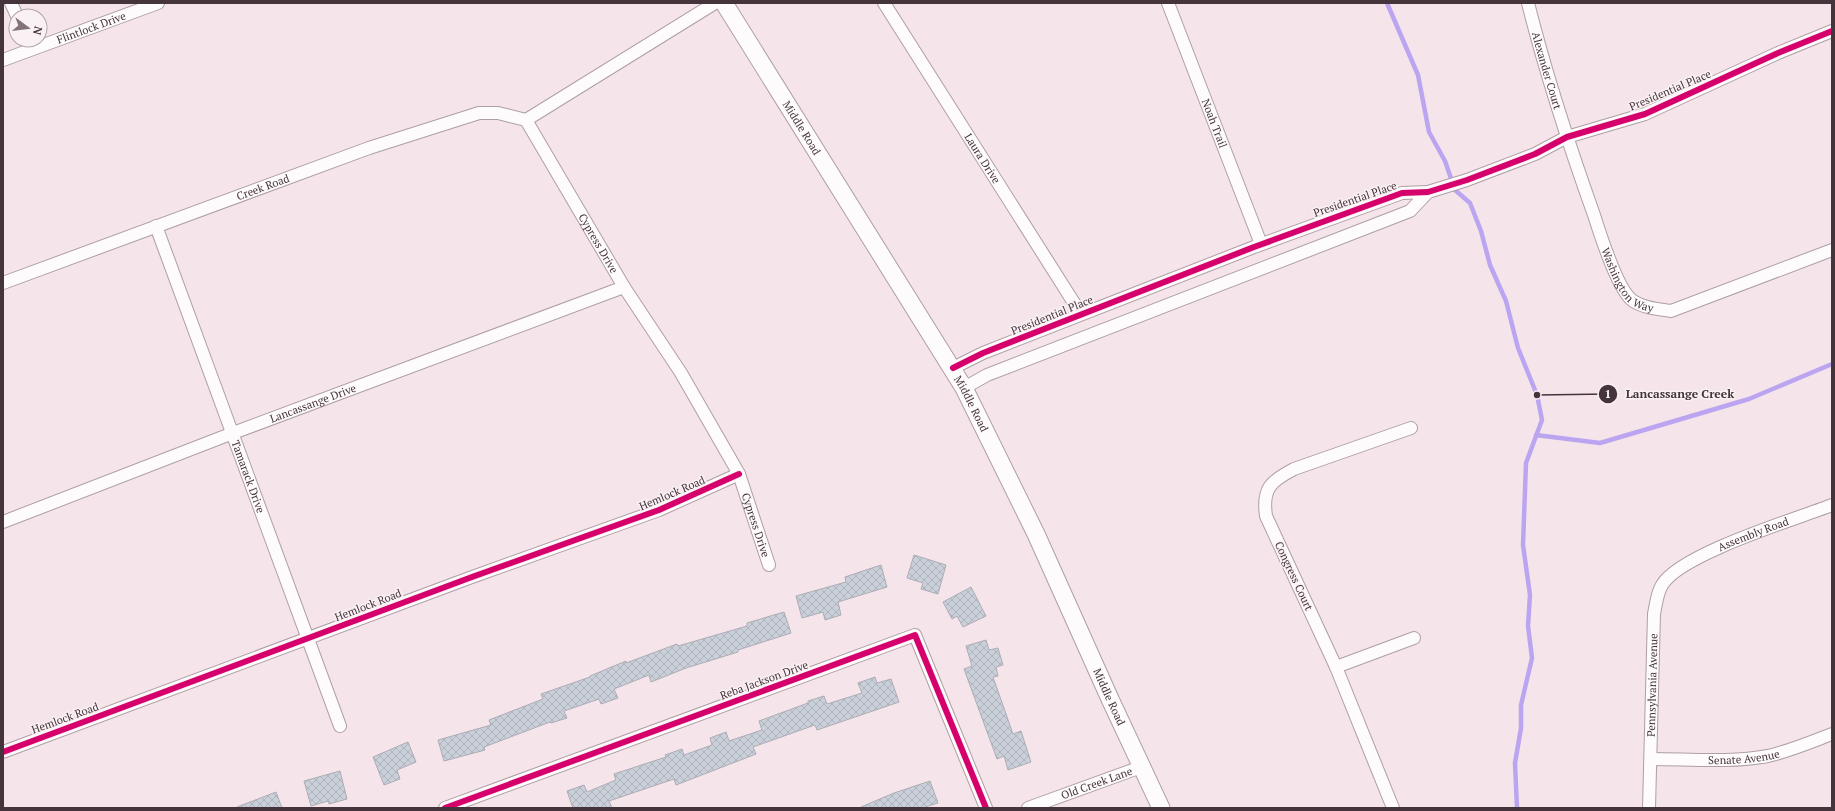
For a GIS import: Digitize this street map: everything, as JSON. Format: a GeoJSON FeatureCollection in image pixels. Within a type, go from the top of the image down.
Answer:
{"type":"FeatureCollection","features":[{"type":"Feature","properties":{"kind":"main road","name":"Middle Road"},"geometry":{"type":"LineString","coordinates":[[724,3],[953,368],[964,388],[1036,534],[1161,808]]}},
{"type":"Feature","properties":{"kind":"street","name":"Flintlock Drive"},"geometry":{"type":"LineString","coordinates":[[48,39],[158,3]]}},
{"type":"Feature","properties":{"kind":"street"},"geometry":{"type":"LineString","coordinates":[[526,120],[715,3]]}},
{"type":"Feature","properties":{"kind":"street","name":"Laura Drive"},"geometry":{"type":"LineString","coordinates":[[884,3],[1081,314]]}},
{"type":"Feature","properties":{"kind":"street","name":"Noah Trail"},"geometry":{"type":"LineString","coordinates":[[1168,3],[1261,244]]}},
{"type":"Feature","properties":{"kind":"street","name":"Alexander Court"},"geometry":{"type":"LineString","coordinates":[[1528,3],[1538,42],[1567,137]]}},
{"type":"Feature","properties":{"kind":"street","name":"Presidential Place"},"geometry":{"type":"LineString","coordinates":[[953,368],[983,353],[1261,244],[1402,193],[1428,192],[1467,180],[1535,154],[1567,137],[1645,114],[1832,31]]}},
{"type":"Feature","properties":{"kind":"street","name":"Flintlock Drive"},"geometry":{"type":"LineString","coordinates":[[3,60],[25,48]]}},
{"type":"Feature","properties":{"kind":"street","name":"Creek Road"},"geometry":{"type":"LineString","coordinates":[[3,283],[369,148],[480,113],[498,113],[526,120]]}},
{"type":"Feature","properties":{"kind":"street","name":"Cypress Drive"},"geometry":{"type":"LineString","coordinates":[[526,120],[624,287],[681,373],[739,474],[769,565]]}},
{"type":"Feature","properties":{"kind":"street","name":"Washington Way"},"geometry":{"type":"LineString","coordinates":[[1567,137],[1618,279],[1632,300],[1650,308],[1671,311],[1832,250]]}},
{"type":"Feature","properties":{"kind":"street"},"geometry":{"type":"LineString","coordinates":[[964,388],[987,375],[1410,211],[1428,192]]}},
{"type":"Feature","properties":{"kind":"street","name":"Tamarack Drive"},"geometry":{"type":"LineString","coordinates":[[156,226],[340,726]]}},
{"type":"Feature","properties":{"kind":"street","name":"Lancassange Drive"},"geometry":{"type":"LineString","coordinates":[[3,522],[233,433],[624,287]]}},
{"type":"Feature","properties":{"kind":"street","name":"Congress Court"},"geometry":{"type":"LineString","coordinates":[[1393,808],[1336,667],[1266,516],[1265,505],[1267,492],[1276,478],[1294,469],[1412,428]]}},
{"type":"Feature","properties":{"kind":"street","name":"Hemlock Road"},"geometry":{"type":"LineString","coordinates":[[3,752],[472,577],[659,510],[739,474]]}},
{"type":"Feature","properties":{"kind":"street","name":"Assembly Road"},"geometry":{"type":"LineString","coordinates":[[1677,570],[1704,553],[1832,505]]}},
{"type":"Feature","properties":{"kind":"street","name":"Pennsylvania Avenue"},"geometry":{"type":"LineString","coordinates":[[1649,808],[1654,614],[1657,596],[1663,583],[1677,570]]}},
{"type":"Feature","properties":{"kind":"street","name":"Reba Jackson Drive"},"geometry":{"type":"LineString","coordinates":[[445,808],[915,635],[986,808]]}},
{"type":"Feature","properties":{"kind":"street"},"geometry":{"type":"LineString","coordinates":[[1336,667],[1414,638]]}},
{"type":"Feature","properties":{"kind":"street","name":"Senate Avenue"},"geometry":{"type":"LineString","coordinates":[[1651,759],[1740,759],[1767,756],[1788,751],[1832,734]]}},
{"type":"Feature","properties":{"kind":"street","name":"Old Creek Lane"},"geometry":{"type":"LineString","coordinates":[[1028,808],[1142,766]]}},
{"type":"Feature","properties":{"kind":"building"},"geometry":{"type":"Polygon","coordinates":[[[914,555],[946,565],[938,594],[921,589],[923,583],[907,578],[914,555]]]}},
{"type":"Feature","properties":{"kind":"building"},"geometry":{"type":"Polygon","coordinates":[[[881,565],[887,587],[838,602],[841,615],[825,620],[823,612],[802,618],[796,596],[846,582],[845,577],[881,565]]]}},
{"type":"Feature","properties":{"kind":"building"},"geometry":{"type":"Polygon","coordinates":[[[971,587],[986,616],[963,627],[957,616],[952,619],[943,602],[971,587]]]}},
{"type":"Feature","properties":{"kind":"building"},"geometry":{"type":"Polygon","coordinates":[[[784,612],[791,633],[738,650],[738,652],[686,668],[651,682],[649,675],[614,689],[618,698],[601,704],[599,699],[564,711],[567,718],[551,723],[550,722],[484,747],[485,750],[444,761],[438,740],[491,725],[489,720],[543,699],[541,694],[590,677],[626,661],[626,663],[677,644],[678,646],[747,626],[747,623],[784,612]]]}},
{"type":"Feature","properties":{"kind":"building"},"geometry":{"type":"Polygon","coordinates":[[[986,640],[989,650],[998,648],[1003,665],[996,667],[998,676],[993,677],[1013,734],[1021,731],[1031,762],[1008,770],[1004,756],[997,759],[964,669],[972,666],[966,646],[986,640]]]}},
{"type":"Feature","properties":{"kind":"building"},"geometry":{"type":"Polygon","coordinates":[[[875,677],[877,683],[891,679],[899,702],[817,730],[815,725],[753,747],[756,754],[676,785],[674,779],[609,801],[612,808],[573,808],[567,791],[584,785],[587,792],[616,780],[614,774],[666,757],[665,755],[682,749],[684,755],[712,745],[710,738],[726,732],[729,741],[762,730],[759,721],[808,703],[808,701],[824,696],[827,704],[862,693],[858,683],[875,677]]]}},
{"type":"Feature","properties":{"kind":"building"},"geometry":{"type":"Polygon","coordinates":[[[408,742],[416,762],[397,770],[400,779],[384,785],[373,757],[408,742]]]}},
{"type":"Feature","properties":{"kind":"building"},"geometry":{"type":"Polygon","coordinates":[[[340,771],[347,799],[329,804],[328,801],[311,806],[304,781],[340,771]]]}},
{"type":"Feature","properties":{"kind":"building"},"geometry":{"type":"Polygon","coordinates":[[[930,781],[938,803],[922,808],[861,808],[894,793],[930,781]]]}},
{"type":"Feature","properties":{"kind":"building"},"geometry":{"type":"Polygon","coordinates":[[[276,792],[282,808],[237,808],[237,807],[276,792]]]}},
{"type":"Feature","properties":{"kind":"waterway"},"geometry":{"type":"LineString","coordinates":[[1387,3],[1418,75],[1429,132],[1445,161],[1455,190],[1470,203],[1481,231],[1490,265],[1506,301],[1518,348],[1537,395],[1542,420],[1526,463],[1523,545],[1530,595],[1528,626],[1532,658],[1521,705],[1521,728],[1515,763],[1517,808]]}},
{"type":"Feature","properties":{"kind":"waterway"},"geometry":{"type":"LineString","coordinates":[[1536,435],[1600,443],[1749,399],[1832,364]]}},
{"type":"Feature","properties":{"kind":"cycle path"},"geometry":{"type":"LineString","coordinates":[[953,368],[983,353],[1254,247],[1402,193],[1428,192],[1467,180],[1535,154],[1567,137],[1645,114],[1778,53],[1832,31]]}},
{"type":"Feature","properties":{"kind":"cycle path"},"geometry":{"type":"LineString","coordinates":[[3,752],[472,577],[659,510],[739,474]]}},
{"type":"Feature","properties":{"kind":"cycle path"},"geometry":{"type":"LineString","coordinates":[[445,808],[915,635],[986,808]]}},
{"type":"Feature","properties":{"kind":"place","name":"Lancassange Creek"},"geometry":{"type":"Point","coordinates":[1537,395]}}]}
